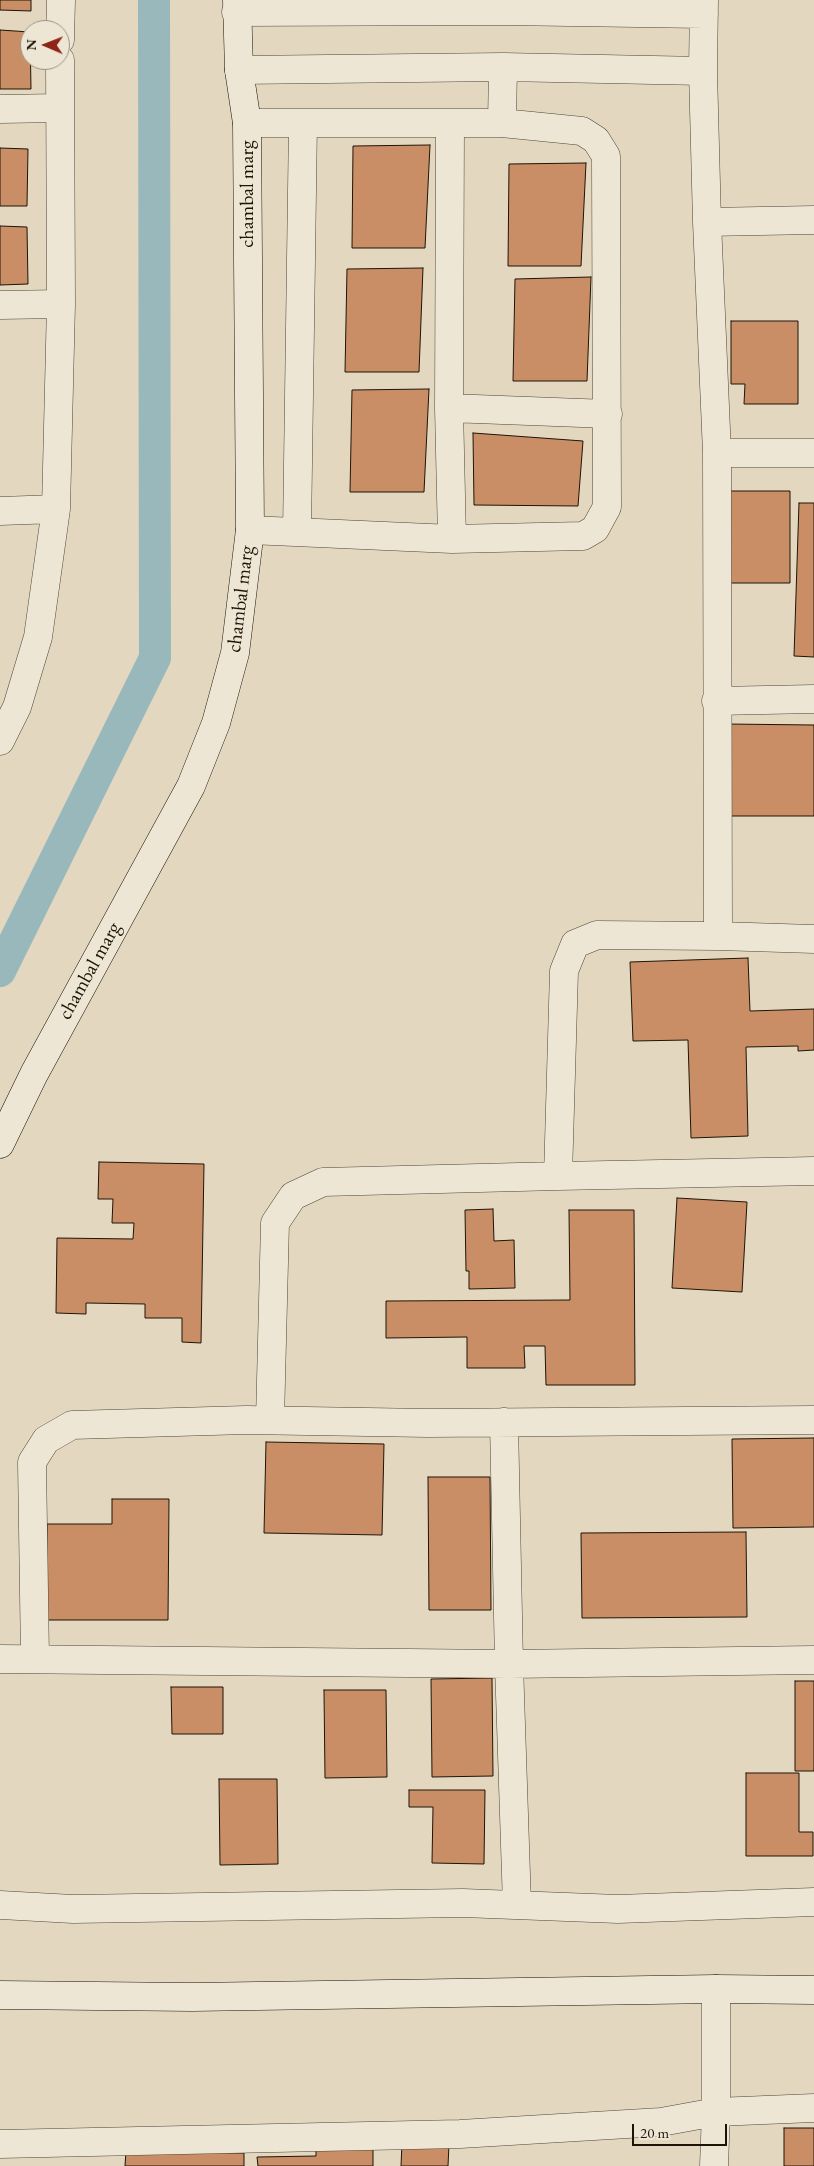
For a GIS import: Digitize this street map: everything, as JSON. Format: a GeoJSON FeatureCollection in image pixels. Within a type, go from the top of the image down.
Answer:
{"type":"FeatureCollection","features":[{"type":"Feature","properties":{"kind":"street"},"geometry":{"type":"LineString","coordinates":[[60,20],[61,0]]}},
{"type":"Feature","properties":{"kind":"street"},"geometry":{"type":"LineString","coordinates":[[236,6],[503,11],[704,7],[703,71],[707,222],[717,453],[716,701],[718,936]]}},
{"type":"Feature","properties":{"kind":"street","name":"chambal marg"},"geometry":{"type":"LineString","coordinates":[[0,1144],[34,1074],[195,777],[216,723],[235,653],[250,530],[248,122],[239,70],[236,6]]}},
{"type":"Feature","properties":{"kind":"street"},"geometry":{"type":"LineString","coordinates":[[239,70],[503,67],[703,71]]}},
{"type":"Feature","properties":{"kind":"street"},"geometry":{"type":"LineString","coordinates":[[502,123],[503,67]]}},
{"type":"Feature","properties":{"kind":"street"},"geometry":{"type":"LineString","coordinates":[[0,742],[18,707],[38,637],[56,509],[61,304],[60,70]]}},
{"type":"Feature","properties":{"kind":"street"},"geometry":{"type":"LineString","coordinates":[[0,109],[59,108]]}},
{"type":"Feature","properties":{"kind":"street"},"geometry":{"type":"LineString","coordinates":[[248,122],[304,124],[502,123],[582,131],[596,140],[606,156],[608,414],[606,507],[595,528],[583,536],[452,539],[250,530]]}},
{"type":"Feature","properties":{"kind":"street"},"geometry":{"type":"LineString","coordinates":[[297,532],[304,124]]}},
{"type":"Feature","properties":{"kind":"street"},"geometry":{"type":"LineString","coordinates":[[450,124],[449,408],[452,539]]}},
{"type":"Feature","properties":{"kind":"street"},"geometry":{"type":"LineString","coordinates":[[707,222],[814,220]]}},
{"type":"Feature","properties":{"kind":"street"},"geometry":{"type":"LineString","coordinates":[[0,305],[61,304]]}},
{"type":"Feature","properties":{"kind":"street"},"geometry":{"type":"LineString","coordinates":[[449,408],[608,414]]}},
{"type":"Feature","properties":{"kind":"street"},"geometry":{"type":"LineString","coordinates":[[717,453],[814,452]]}},
{"type":"Feature","properties":{"kind":"street"},"geometry":{"type":"LineString","coordinates":[[0,511],[56,509]]}},
{"type":"Feature","properties":{"kind":"street"},"geometry":{"type":"LineString","coordinates":[[716,701],[814,699]]}},
{"type":"Feature","properties":{"kind":"street"},"geometry":{"type":"LineString","coordinates":[[558,1176],[564,971],[575,944],[597,935],[814,939]]}},
{"type":"Feature","properties":{"kind":"street"},"geometry":{"type":"LineString","coordinates":[[270,1420],[275,1223],[293,1196],[323,1182],[814,1171]]}},
{"type":"Feature","properties":{"kind":"street"},"geometry":{"type":"LineString","coordinates":[[35,1659],[32,1462],[46,1440],[72,1424],[270,1420],[428,1423],[814,1420]]}},
{"type":"Feature","properties":{"kind":"street"},"geometry":{"type":"LineString","coordinates":[[504,1422],[509,1664],[517,1904]]}},
{"type":"Feature","properties":{"kind":"street"},"geometry":{"type":"LineString","coordinates":[[0,1659],[509,1664],[814,1660]]}},
{"type":"Feature","properties":{"kind":"street"},"geometry":{"type":"LineString","coordinates":[[0,1905],[73,1909],[463,1903],[618,1909],[814,1902]]}},
{"type":"Feature","properties":{"kind":"street"},"geometry":{"type":"LineString","coordinates":[[0,1995],[212,1997],[716,1989],[814,1990]]}},
{"type":"Feature","properties":{"kind":"street"},"geometry":{"type":"LineString","coordinates":[[714,2166],[716,1989]]}},
{"type":"Feature","properties":{"kind":"street"},"geometry":{"type":"LineString","coordinates":[[0,2144],[460,2134],[660,2122],[716,2112],[814,2108]]}},
{"type":"Feature","properties":{"kind":"building"},"geometry":{"type":"Polygon","coordinates":[[[0,0],[31,0],[31,11],[0,10],[0,0]]]}},
{"type":"Feature","properties":{"kind":"building"},"geometry":{"type":"Polygon","coordinates":[[[0,30],[20,31],[20,70],[31,70],[31,89],[0,89],[0,30]]]}},
{"type":"Feature","properties":{"kind":"building"},"geometry":{"type":"Polygon","coordinates":[[[430,145],[425,248],[352,248],[353,146],[430,145]]]}},
{"type":"Feature","properties":{"kind":"building"},"geometry":{"type":"Polygon","coordinates":[[[0,148],[28,149],[27,206],[0,206],[0,148]]]}},
{"type":"Feature","properties":{"kind":"building"},"geometry":{"type":"Polygon","coordinates":[[[586,163],[581,266],[508,266],[509,164],[586,163]]]}},
{"type":"Feature","properties":{"kind":"building"},"geometry":{"type":"Polygon","coordinates":[[[0,226],[27,227],[28,284],[0,285],[0,226]]]}},
{"type":"Feature","properties":{"kind":"building"},"geometry":{"type":"Polygon","coordinates":[[[423,268],[419,372],[345,372],[347,269],[423,268]]]}},
{"type":"Feature","properties":{"kind":"building"},"geometry":{"type":"Polygon","coordinates":[[[591,277],[587,381],[513,381],[515,279],[591,277]]]}},
{"type":"Feature","properties":{"kind":"building"},"geometry":{"type":"Polygon","coordinates":[[[731,321],[798,321],[798,404],[744,404],[745,384],[731,384],[731,321]]]}},
{"type":"Feature","properties":{"kind":"building"},"geometry":{"type":"Polygon","coordinates":[[[429,389],[424,492],[350,492],[352,390],[429,389]]]}},
{"type":"Feature","properties":{"kind":"building"},"geometry":{"type":"Polygon","coordinates":[[[473,433],[583,441],[578,506],[474,505],[473,433]]]}},
{"type":"Feature","properties":{"kind":"building"},"geometry":{"type":"Polygon","coordinates":[[[727,491],[790,491],[790,583],[728,583],[727,491]]]}},
{"type":"Feature","properties":{"kind":"building"},"geometry":{"type":"Polygon","coordinates":[[[799,503],[814,503],[814,657],[794,656],[799,503]]]}},
{"type":"Feature","properties":{"kind":"building"},"geometry":{"type":"Polygon","coordinates":[[[725,724],[814,725],[814,816],[724,816],[725,724]]]}},
{"type":"Feature","properties":{"kind":"building"},"geometry":{"type":"Polygon","coordinates":[[[748,958],[750,1011],[814,1009],[814,1050],[798,1051],[798,1046],[746,1047],[748,1136],[691,1138],[688,1040],[633,1041],[630,962],[748,958]]]}},
{"type":"Feature","properties":{"kind":"building"},"geometry":{"type":"Polygon","coordinates":[[[99,1162],[204,1164],[201,1343],[182,1342],[182,1318],[145,1318],[145,1304],[86,1303],[86,1314],[56,1313],[57,1238],[133,1239],[134,1223],[112,1223],[113,1199],[98,1199],[99,1162]]]}},
{"type":"Feature","properties":{"kind":"building"},"geometry":{"type":"Polygon","coordinates":[[[677,1198],[747,1202],[742,1292],[672,1288],[677,1198]]]}},
{"type":"Feature","properties":{"kind":"building"},"geometry":{"type":"Polygon","coordinates":[[[493,1209],[494,1241],[514,1240],[515,1288],[469,1289],[469,1271],[466,1271],[465,1210],[493,1209]]]}},
{"type":"Feature","properties":{"kind":"building"},"geometry":{"type":"Polygon","coordinates":[[[569,1210],[634,1210],[635,1385],[546,1385],[545,1346],[524,1346],[525,1368],[467,1368],[467,1337],[386,1338],[386,1301],[570,1300],[569,1210]]]}},
{"type":"Feature","properties":{"kind":"building"},"geometry":{"type":"Polygon","coordinates":[[[814,1438],[814,1527],[733,1528],[732,1439],[814,1438]]]}},
{"type":"Feature","properties":{"kind":"building"},"geometry":{"type":"Polygon","coordinates":[[[266,1442],[384,1444],[382,1535],[264,1533],[266,1442]]]}},
{"type":"Feature","properties":{"kind":"building"},"geometry":{"type":"Polygon","coordinates":[[[428,1477],[490,1477],[491,1610],[429,1610],[428,1477]]]}},
{"type":"Feature","properties":{"kind":"building"},"geometry":{"type":"Polygon","coordinates":[[[112,1499],[169,1499],[168,1620],[47,1620],[47,1524],[112,1524],[112,1499]]]}},
{"type":"Feature","properties":{"kind":"building"},"geometry":{"type":"Polygon","coordinates":[[[746,1532],[747,1617],[582,1618],[581,1533],[746,1532]]]}},
{"type":"Feature","properties":{"kind":"building"},"geometry":{"type":"Polygon","coordinates":[[[492,1678],[493,1776],[432,1777],[431,1679],[492,1678]]]}},
{"type":"Feature","properties":{"kind":"building"},"geometry":{"type":"Polygon","coordinates":[[[795,1681],[814,1681],[814,1771],[795,1771],[795,1681]]]}},
{"type":"Feature","properties":{"kind":"building"},"geometry":{"type":"Polygon","coordinates":[[[171,1687],[223,1687],[223,1734],[172,1734],[171,1687]]]}},
{"type":"Feature","properties":{"kind":"building"},"geometry":{"type":"Polygon","coordinates":[[[324,1690],[386,1690],[387,1777],[325,1778],[324,1690]]]}},
{"type":"Feature","properties":{"kind":"building"},"geometry":{"type":"Polygon","coordinates":[[[746,1773],[799,1773],[799,1832],[813,1832],[813,1856],[746,1856],[746,1773]]]}},
{"type":"Feature","properties":{"kind":"building"},"geometry":{"type":"Polygon","coordinates":[[[219,1779],[277,1779],[278,1864],[220,1865],[219,1779]]]}},
{"type":"Feature","properties":{"kind":"building"},"geometry":{"type":"Polygon","coordinates":[[[409,1790],[485,1790],[484,1864],[432,1863],[433,1807],[409,1807],[409,1790]]]}},
{"type":"Feature","properties":{"kind":"building"},"geometry":{"type":"Polygon","coordinates":[[[784,2128],[814,2128],[814,2166],[784,2166],[784,2128]]]}},
{"type":"Feature","properties":{"kind":"building"},"geometry":{"type":"Polygon","coordinates":[[[373,2143],[373,2166],[258,2166],[257,2157],[316,2156],[316,2144],[373,2143]]]}},
{"type":"Feature","properties":{"kind":"building"},"geometry":{"type":"Polygon","coordinates":[[[402,2143],[449,2144],[448,2166],[401,2166],[402,2143]]]}},
{"type":"Feature","properties":{"kind":"building"},"geometry":{"type":"Polygon","coordinates":[[[126,2151],[244,2153],[244,2166],[125,2166],[126,2151]]]}},
{"type":"Feature","properties":{"kind":"waterway"},"geometry":{"type":"LineString","coordinates":[[0,971],[155,658],[154,0]]}}]}
